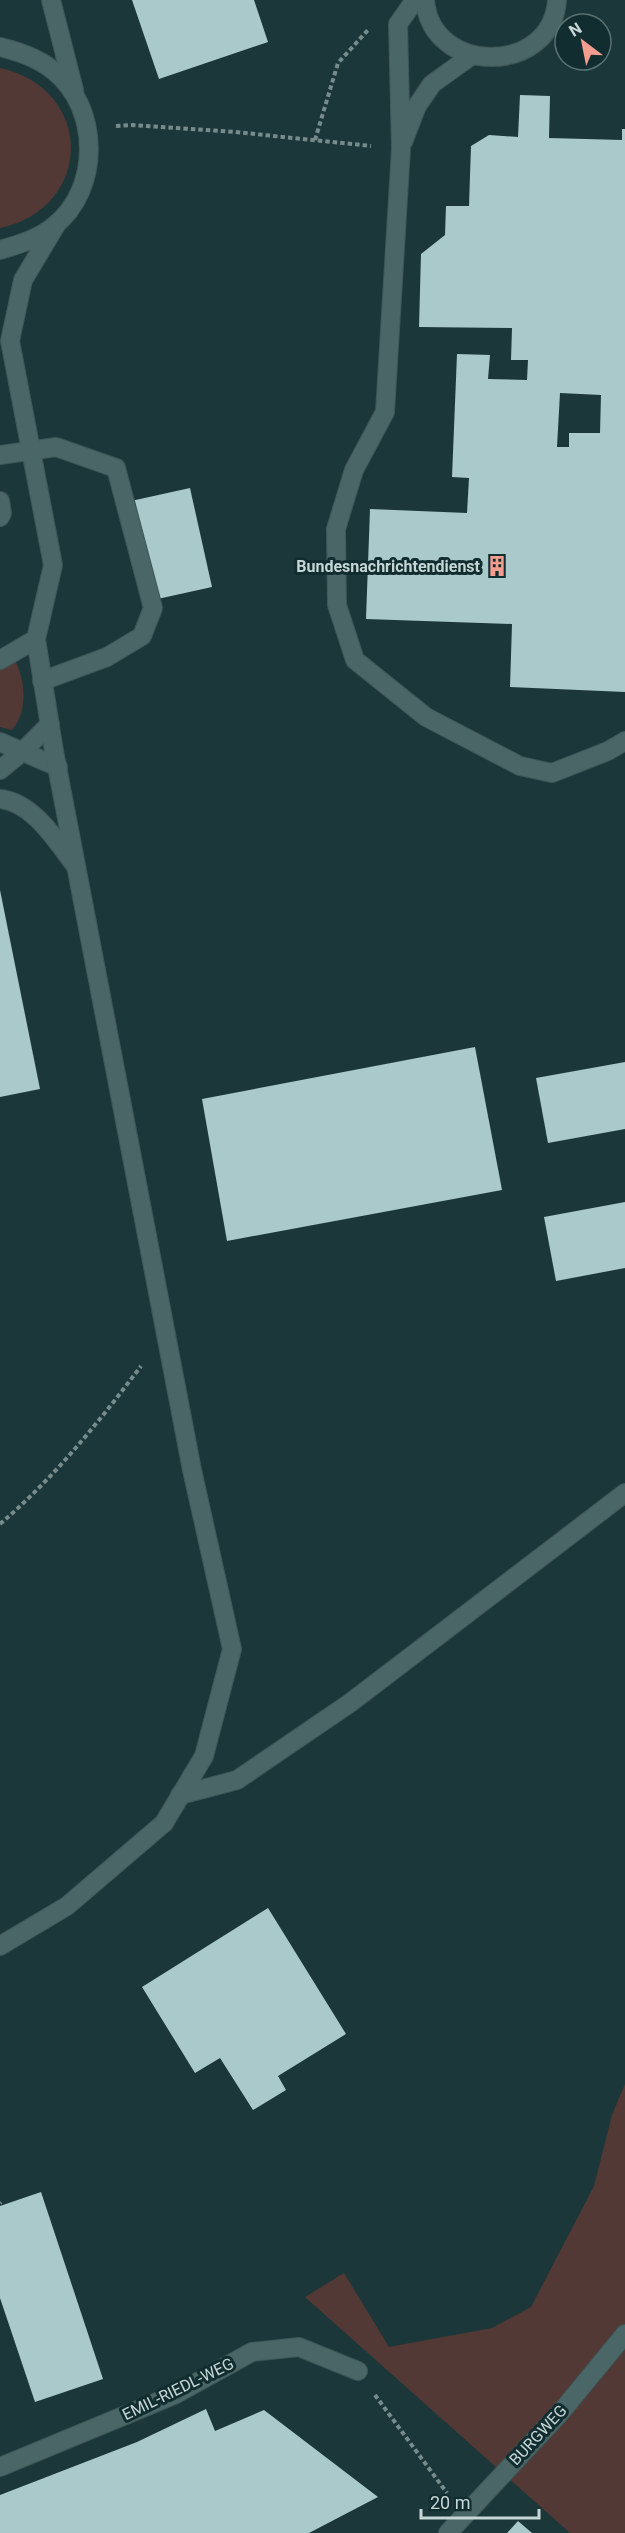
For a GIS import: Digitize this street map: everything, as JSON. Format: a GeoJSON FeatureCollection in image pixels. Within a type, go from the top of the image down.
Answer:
{"type":"FeatureCollection","features":[{"type":"Feature","properties":{"kind":"street"},"geometry":{"type":"LineString","coordinates":[[0,1946],[67,1906],[164,1823],[204,1756],[232,1649],[194,1481],[58,767],[36,639],[53,565],[10,341],[23,280],[56,225],[73,205],[85,180],[90,155],[88,128],[75,95],[51,0]]}},
{"type":"Feature","properties":{"kind":"street"},"geometry":{"type":"LineString","coordinates":[[415,0],[398,24],[400,149],[385,412],[354,470],[336,529],[337,605],[355,660],[426,717],[520,766],[552,772],[608,751],[625,741]]}},
{"type":"Feature","properties":{"kind":"street"},"geometry":{"type":"LineString","coordinates":[[425,0],[431,22],[441,36],[455,48],[471,56],[489,59],[508,57],[525,50],[539,38],[551,24],[557,0]]}},
{"type":"Feature","properties":{"kind":"street"},"geometry":{"type":"LineString","coordinates":[[0,47],[29,55],[55,72],[75,95]]}},
{"type":"Feature","properties":{"kind":"street"},"geometry":{"type":"LineString","coordinates":[[400,149],[417,106],[432,84],[471,56]]}},
{"type":"Feature","properties":{"kind":"street"},"geometry":{"type":"LineString","coordinates":[[0,250],[28,242],[56,225]]}},
{"type":"Feature","properties":{"kind":"street"},"geometry":{"type":"LineString","coordinates":[[0,455],[56,447],[116,468],[153,608],[142,636],[107,657],[42,681]]}},
{"type":"Feature","properties":{"kind":"street"},"geometry":{"type":"LineString","coordinates":[[0,501],[2,513],[0,517]]}},
{"type":"Feature","properties":{"kind":"street"},"geometry":{"type":"LineString","coordinates":[[0,660],[36,639]]}},
{"type":"Feature","properties":{"kind":"street"},"geometry":{"type":"LineString","coordinates":[[0,770],[50,724]]}},
{"type":"Feature","properties":{"kind":"street"},"geometry":{"type":"LineString","coordinates":[[0,742],[58,767]]}},
{"type":"Feature","properties":{"kind":"street"},"geometry":{"type":"LineString","coordinates":[[2,798],[37,816],[77,868]]}},
{"type":"Feature","properties":{"kind":"street"},"geometry":{"type":"LineString","coordinates":[[180,1795],[237,1780],[350,1703],[625,1493]]}},
{"type":"Feature","properties":{"kind":"street","name":"BURGWEG"},"geometry":{"type":"LineString","coordinates":[[448,2533],[561,2412],[625,2334]]}},
{"type":"Feature","properties":{"kind":"street","name":"EMIL-RIEDL-WEG"},"geometry":{"type":"LineString","coordinates":[[0,2467],[174,2395],[252,2352],[299,2347],[358,2371]]}},
{"type":"Feature","properties":{"kind":"path"},"geometry":{"type":"LineString","coordinates":[[315,140],[338,63],[371,27],[398,24]]}},
{"type":"Feature","properties":{"kind":"path"},"geometry":{"type":"LineString","coordinates":[[88,128],[131,125],[400,149]]}},
{"type":"Feature","properties":{"kind":"path"},"geometry":{"type":"LineString","coordinates":[[0,1524],[26,1502],[110,1408],[146,1360],[148,1371]]}},
{"type":"Feature","properties":{"kind":"path"},"geometry":{"type":"LineString","coordinates":[[358,2371],[442,2489],[468,2511]]}},
{"type":"Feature","properties":{"kind":"shaded area"},"geometry":{"type":"Polygon","coordinates":[[[0,68],[31,80],[53,99],[67,123],[71,148],[66,174],[53,198],[31,216],[0,228],[0,68]]]}},
{"type":"Feature","properties":{"kind":"shaded area"},"geometry":{"type":"Polygon","coordinates":[[[14,658],[21,675],[24,694],[21,713],[12,730],[0,727],[0,662],[14,658]]]}},
{"type":"Feature","properties":{"kind":"shaded area"},"geometry":{"type":"Polygon","coordinates":[[[625,2084],[625,2533],[570,2533],[305,2297],[344,2273],[389,2347],[492,2328],[531,2307],[594,2186],[612,2115],[625,2084]]]}},
{"type":"Feature","properties":{"kind":"building"},"geometry":{"type":"Polygon","coordinates":[[[132,0],[254,0],[268,42],[159,79],[132,0]]]}},
{"type":"Feature","properties":{"kind":"building"},"geometry":{"type":"Polygon","coordinates":[[[520,95],[550,96],[549,138],[622,140],[622,129],[625,129],[625,692],[510,687],[512,624],[366,619],[370,509],[467,513],[469,478],[452,477],[457,354],[490,355],[488,379],[527,380],[528,360],[511,360],[512,328],[419,327],[421,254],[445,235],[446,206],[469,206],[471,146],[489,135],[518,137],[520,95]],[[560,393],[557,447],[569,447],[569,433],[600,433],[601,395],[560,393]]]}},
{"type":"Feature","properties":{"kind":"building"},"geometry":{"type":"Polygon","coordinates":[[[190,488],[212,587],[153,600],[131,501],[190,488]]]}},
{"type":"Feature","properties":{"kind":"building"},"geometry":{"type":"Polygon","coordinates":[[[0,890],[40,1089],[0,1097],[0,890]]]}},
{"type":"Feature","properties":{"kind":"building"},"geometry":{"type":"Polygon","coordinates":[[[475,1047],[502,1190],[227,1241],[202,1099],[475,1047]]]}},
{"type":"Feature","properties":{"kind":"building"},"geometry":{"type":"Polygon","coordinates":[[[625,1062],[625,1129],[548,1143],[536,1078],[625,1062]]]}},
{"type":"Feature","properties":{"kind":"building"},"geometry":{"type":"Polygon","coordinates":[[[625,1202],[625,1268],[556,1281],[544,1217],[625,1202]]]}},
{"type":"Feature","properties":{"kind":"building"},"geometry":{"type":"Polygon","coordinates":[[[268,1908],[346,2034],[278,2076],[286,2090],[253,2110],[220,2058],[195,2073],[142,1987],[268,1908]]]}},
{"type":"Feature","properties":{"kind":"building"},"geometry":{"type":"Polygon","coordinates":[[[41,2192],[103,2379],[35,2402],[0,2298],[0,2206],[41,2192]]]}},
{"type":"Feature","properties":{"kind":"building"},"geometry":{"type":"Polygon","coordinates":[[[206,2409],[215,2431],[264,2410],[378,2497],[309,2533],[0,2533],[0,2495],[137,2442],[206,2409]]]}},
{"type":"Feature","properties":{"kind":"building"},"geometry":{"type":"Polygon","coordinates":[[[518,2521],[532,2533],[507,2533],[518,2521]]]}},
{"type":"Feature","properties":{"kind":"place","name":"Bundesnachrichtendienst"},"geometry":{"type":"Point","coordinates":[497,566]}}]}
